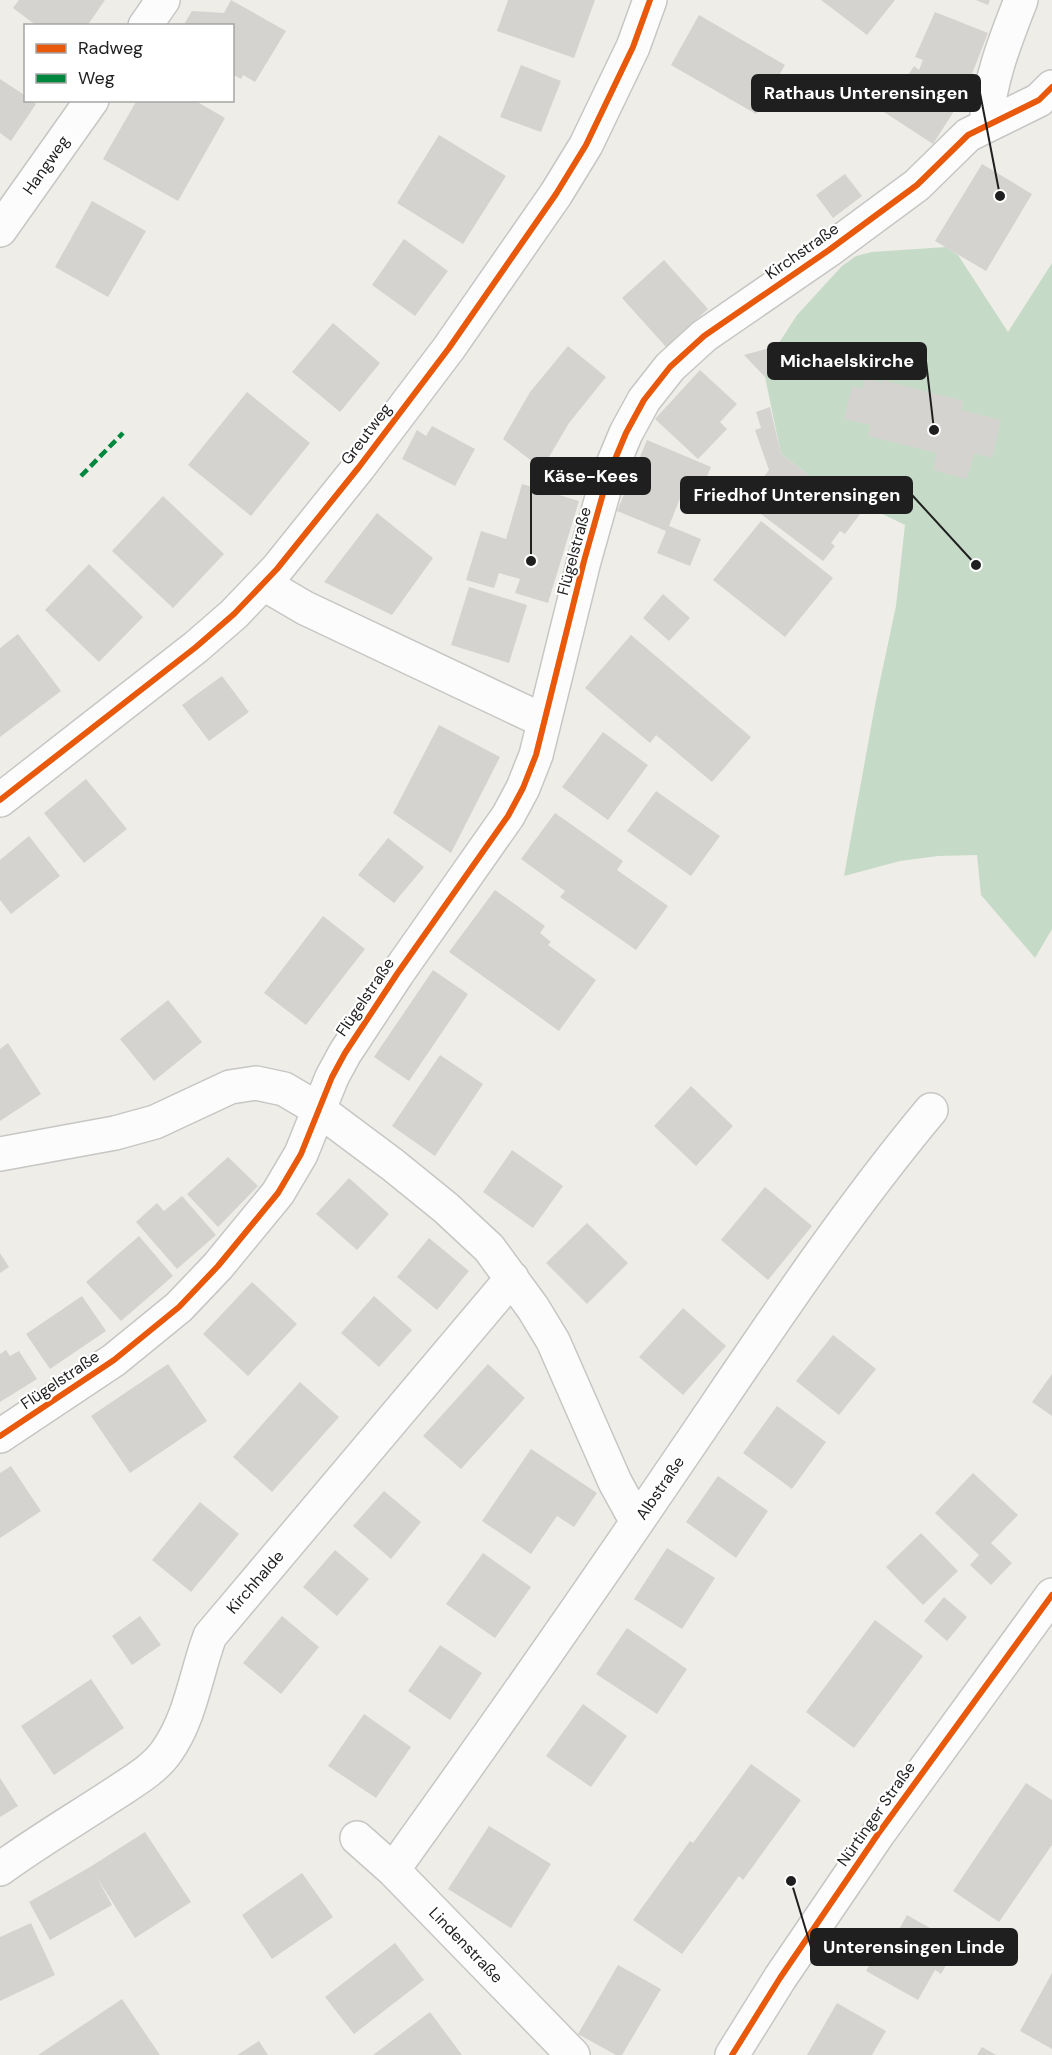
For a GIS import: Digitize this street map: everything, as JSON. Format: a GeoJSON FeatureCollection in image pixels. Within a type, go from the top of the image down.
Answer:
{"type":"FeatureCollection","features":[{"type":"Feature","properties":{"kind":"street"},"geometry":{"type":"LineString","coordinates":[[146,24],[163,0]]}},
{"type":"Feature","properties":{"kind":"street","name":"Greutweg"},"geometry":{"type":"LineString","coordinates":[[0,800],[196,647],[264,584],[359,467],[449,348],[556,194],[586,145],[633,47],[650,0]]}},
{"type":"Feature","properties":{"kind":"street"},"geometry":{"type":"LineString","coordinates":[[986,126],[992,81],[1021,0]]}},
{"type":"Feature","properties":{"kind":"street","name":"Kirchstraße"},"geometry":{"type":"LineString","coordinates":[[608,476],[626,433],[644,400],[670,368],[704,336],[829,250],[917,185],[968,135],[1039,100],[1052,87]]}},
{"type":"Feature","properties":{"kind":"street","name":"Hangweg"},"geometry":{"type":"LineString","coordinates":[[0,230],[91,102]]}},
{"type":"Feature","properties":{"kind":"street","name":"Flügelstraße"},"geometry":{"type":"LineString","coordinates":[[0,1436],[114,1360],[179,1307],[218,1266],[278,1193],[301,1154],[318,1109],[345,1053],[397,974],[508,816],[524,788],[536,755],[608,476]]}},
{"type":"Feature","properties":{"kind":"street"},"geometry":{"type":"LineString","coordinates":[[264,584],[305,608],[544,721]]}},
{"type":"Feature","properties":{"kind":"street"},"geometry":{"type":"LineString","coordinates":[[0,1154],[115,1133],[155,1122],[230,1087],[256,1083],[284,1089],[318,1109],[446,1208],[489,1248],[554,1341],[615,1482],[637,1522]]}},
{"type":"Feature","properties":{"kind":"street","name":"Albstraße"},"geometry":{"type":"LineString","coordinates":[[393,1870],[637,1522],[807,1272],[893,1156],[931,1110]]}},
{"type":"Feature","properties":{"kind":"street","name":"Kirchhalde"},"geometry":{"type":"LineString","coordinates":[[0,1869],[28,1848],[140,1776],[167,1752],[182,1725],[210,1636],[512,1278]]}},
{"type":"Feature","properties":{"kind":"street","name":"Nürtinger Straße"},"geometry":{"type":"LineString","coordinates":[[732,2055],[847,1878],[1052,1595]]}},
{"type":"Feature","properties":{"kind":"street","name":"Lindenstraße"},"geometry":{"type":"LineString","coordinates":[[357,1838],[393,1870],[573,2055]]}},
{"type":"Feature","properties":{"kind":"green space"},"geometry":{"type":"Polygon","coordinates":[[[946,247],[958,255],[1008,332],[1052,263],[1052,929],[1035,958],[981,895],[977,855],[938,856],[900,861],[844,876],[876,700],[896,606],[905,525],[866,506],[835,495],[781,454],[765,377],[777,346],[797,315],[842,266],[856,256],[872,252],[946,247]]]}},
{"type":"Feature","properties":{"kind":"building"},"geometry":{"type":"Polygon","coordinates":[[[19,0],[105,0],[88,24],[34,24],[13,8],[19,0]]]}},
{"type":"Feature","properties":{"kind":"building"},"geometry":{"type":"Polygon","coordinates":[[[231,0],[286,31],[255,82],[243,75],[241,79],[234,75],[234,24],[184,24],[192,11],[224,13],[231,0]]]}},
{"type":"Feature","properties":{"kind":"building"},"geometry":{"type":"Polygon","coordinates":[[[508,0],[595,0],[574,58],[497,31],[508,0]]]}},
{"type":"Feature","properties":{"kind":"building"},"geometry":{"type":"Polygon","coordinates":[[[821,0],[895,0],[867,35],[821,0]]]}},
{"type":"Feature","properties":{"kind":"building"},"geometry":{"type":"Polygon","coordinates":[[[976,0],[990,0],[988,5],[976,0]]]}},
{"type":"Feature","properties":{"kind":"building"},"geometry":{"type":"Polygon","coordinates":[[[935,12],[988,33],[963,97],[933,144],[884,112],[914,66],[919,70],[923,60],[915,57],[935,12]]]}},
{"type":"Feature","properties":{"kind":"building"},"geometry":{"type":"Polygon","coordinates":[[[699,15],[785,65],[756,114],[671,65],[699,15]]]}},
{"type":"Feature","properties":{"kind":"building"},"geometry":{"type":"Polygon","coordinates":[[[521,65],[561,81],[541,132],[500,117],[521,65]]]}},
{"type":"Feature","properties":{"kind":"building"},"geometry":{"type":"Polygon","coordinates":[[[0,79],[24,95],[24,102],[36,104],[11,141],[0,133],[0,79]]]}},
{"type":"Feature","properties":{"kind":"building"},"geometry":{"type":"Polygon","coordinates":[[[136,102],[197,102],[225,118],[178,201],[103,159],[136,102]]]}},
{"type":"Feature","properties":{"kind":"building"},"geometry":{"type":"Polygon","coordinates":[[[439,135],[506,176],[463,244],[397,203],[439,135]]]}},
{"type":"Feature","properties":{"kind":"building"},"geometry":{"type":"Polygon","coordinates":[[[982,164],[1032,194],[986,271],[935,241],[982,164]]]}},
{"type":"Feature","properties":{"kind":"building"},"geometry":{"type":"Polygon","coordinates":[[[845,174],[862,196],[833,218],[816,195],[845,174]]]}},
{"type":"Feature","properties":{"kind":"building"},"geometry":{"type":"Polygon","coordinates":[[[92,201],[146,231],[108,297],[55,267],[92,201]]]}},
{"type":"Feature","properties":{"kind":"building"},"geometry":{"type":"Polygon","coordinates":[[[404,239],[448,271],[415,316],[372,285],[404,239]]]}},
{"type":"Feature","properties":{"kind":"building"},"geometry":{"type":"Polygon","coordinates":[[[664,260],[708,309],[666,347],[622,298],[664,260]]]}},
{"type":"Feature","properties":{"kind":"building"},"geometry":{"type":"Polygon","coordinates":[[[333,323],[380,363],[340,412],[292,372],[333,323]]]}},
{"type":"Feature","properties":{"kind":"building"},"geometry":{"type":"Polygon","coordinates":[[[568,346],[606,377],[569,423],[542,469],[503,439],[530,392],[568,346]]]}},
{"type":"Feature","properties":{"kind":"building"},"geometry":{"type":"Polygon","coordinates":[[[777,346],[765,377],[744,355],[777,346]]]}},
{"type":"Feature","properties":{"kind":"building"},"geometry":{"type":"Polygon","coordinates":[[[700,370],[737,404],[720,422],[727,429],[698,459],[655,419],[700,370]]]}},
{"type":"Feature","properties":{"kind":"building"},"geometry":{"type":"Polygon","coordinates":[[[865,378],[882,383],[882,380],[963,401],[961,410],[1001,420],[992,458],[974,453],[967,479],[933,470],[937,453],[868,436],[871,425],[844,419],[852,386],[863,389],[865,378]]]}},
{"type":"Feature","properties":{"kind":"building"},"geometry":{"type":"Polygon","coordinates":[[[247,392],[310,443],[251,516],[188,465],[247,392]]]}},
{"type":"Feature","properties":{"kind":"building"},"geometry":{"type":"Polygon","coordinates":[[[770,407],[781,454],[835,495],[866,506],[845,534],[840,531],[831,543],[835,546],[823,561],[745,502],[769,470],[755,430],[761,428],[756,412],[770,407]]]}},
{"type":"Feature","properties":{"kind":"building"},"geometry":{"type":"Polygon","coordinates":[[[432,426],[475,449],[455,486],[402,459],[417,430],[426,436],[432,426]]]}},
{"type":"Feature","properties":{"kind":"building"},"geometry":{"type":"Polygon","coordinates":[[[647,440],[711,467],[696,502],[681,496],[669,526],[701,539],[690,566],[657,553],[666,531],[617,511],[647,440]]]}},
{"type":"Feature","properties":{"kind":"building"},"geometry":{"type":"Polygon","coordinates":[[[522,484],[579,501],[548,603],[515,593],[520,579],[499,573],[494,588],[466,580],[481,531],[506,539],[522,484]]]}},
{"type":"Feature","properties":{"kind":"building"},"geometry":{"type":"Polygon","coordinates":[[[163,496],[224,554],[173,608],[112,551],[163,496]]]}},
{"type":"Feature","properties":{"kind":"building"},"geometry":{"type":"Polygon","coordinates":[[[377,513],[433,558],[392,615],[324,582],[377,513]]]}},
{"type":"Feature","properties":{"kind":"building"},"geometry":{"type":"Polygon","coordinates":[[[761,521],[833,578],[785,637],[713,580],[761,521]]]}},
{"type":"Feature","properties":{"kind":"building"},"geometry":{"type":"Polygon","coordinates":[[[89,564],[143,617],[99,662],[45,610],[89,564]]]}},
{"type":"Feature","properties":{"kind":"building"},"geometry":{"type":"Polygon","coordinates":[[[469,587],[527,605],[509,663],[451,645],[469,587]]]}},
{"type":"Feature","properties":{"kind":"building"},"geometry":{"type":"Polygon","coordinates":[[[663,594],[690,618],[669,641],[643,618],[663,594]]]}},
{"type":"Feature","properties":{"kind":"building"},"geometry":{"type":"Polygon","coordinates":[[[18,634],[61,691],[0,737],[0,648],[18,634]]]}},
{"type":"Feature","properties":{"kind":"building"},"geometry":{"type":"Polygon","coordinates":[[[631,635],[751,737],[712,782],[656,735],[650,743],[585,688],[631,635]]]}},
{"type":"Feature","properties":{"kind":"building"},"geometry":{"type":"Polygon","coordinates":[[[222,676],[249,712],[209,741],[182,705],[222,676]]]}},
{"type":"Feature","properties":{"kind":"building"},"geometry":{"type":"Polygon","coordinates":[[[439,725],[500,757],[451,853],[393,813],[439,725]]]}},
{"type":"Feature","properties":{"kind":"building"},"geometry":{"type":"Polygon","coordinates":[[[603,732],[648,765],[608,820],[562,787],[603,732]]]}},
{"type":"Feature","properties":{"kind":"building"},"geometry":{"type":"Polygon","coordinates":[[[86,779],[127,829],[84,863],[44,813],[86,779]]]}},
{"type":"Feature","properties":{"kind":"building"},"geometry":{"type":"Polygon","coordinates":[[[656,791],[720,836],[691,876],[627,831],[656,791]]]}},
{"type":"Feature","properties":{"kind":"building"},"geometry":{"type":"Polygon","coordinates":[[[555,813],[623,861],[617,870],[668,906],[636,950],[560,897],[565,891],[521,859],[555,813]]]}},
{"type":"Feature","properties":{"kind":"building"},"geometry":{"type":"Polygon","coordinates":[[[29,836],[60,876],[11,914],[0,900],[0,860],[29,836]]]}},
{"type":"Feature","properties":{"kind":"building"},"geometry":{"type":"Polygon","coordinates":[[[388,838],[424,867],[394,903],[358,875],[388,838]]]}},
{"type":"Feature","properties":{"kind":"building"},"geometry":{"type":"Polygon","coordinates":[[[495,890],[545,926],[540,933],[551,942],[548,945],[596,980],[559,1031],[449,952],[495,890]]]}},
{"type":"Feature","properties":{"kind":"building"},"geometry":{"type":"Polygon","coordinates":[[[323,916],[365,949],[306,1025],[264,993],[323,916]]]}},
{"type":"Feature","properties":{"kind":"building"},"geometry":{"type":"Polygon","coordinates":[[[433,970],[468,994],[409,1081],[374,1057],[433,970]]]}},
{"type":"Feature","properties":{"kind":"building"},"geometry":{"type":"Polygon","coordinates":[[[168,1000],[202,1042],[154,1081],[120,1039],[168,1000]]]}},
{"type":"Feature","properties":{"kind":"building"},"geometry":{"type":"Polygon","coordinates":[[[8,1043],[41,1094],[0,1121],[0,1049],[8,1043]]]}},
{"type":"Feature","properties":{"kind":"building"},"geometry":{"type":"Polygon","coordinates":[[[440,1055],[483,1084],[435,1156],[392,1126],[440,1055]]]}},
{"type":"Feature","properties":{"kind":"building"},"geometry":{"type":"Polygon","coordinates":[[[691,1086],[733,1126],[696,1166],[654,1126],[691,1086]]]}},
{"type":"Feature","properties":{"kind":"building"},"geometry":{"type":"Polygon","coordinates":[[[512,1150],[563,1186],[533,1228],[483,1192],[512,1150]]]}},
{"type":"Feature","properties":{"kind":"building"},"geometry":{"type":"Polygon","coordinates":[[[228,1157],[258,1186],[218,1227],[187,1194],[228,1157]]]}},
{"type":"Feature","properties":{"kind":"building"},"geometry":{"type":"Polygon","coordinates":[[[349,1178],[389,1214],[357,1250],[316,1214],[349,1178]]]}},
{"type":"Feature","properties":{"kind":"building"},"geometry":{"type":"Polygon","coordinates":[[[765,1187],[812,1226],[768,1280],[721,1240],[765,1187]]]}},
{"type":"Feature","properties":{"kind":"building"},"geometry":{"type":"Polygon","coordinates":[[[182,1196],[216,1235],[177,1269],[136,1222],[157,1203],[164,1211],[182,1196]]]}},
{"type":"Feature","properties":{"kind":"building"},"geometry":{"type":"Polygon","coordinates":[[[587,1223],[628,1263],[587,1304],[546,1263],[587,1223]]]}},
{"type":"Feature","properties":{"kind":"building"},"geometry":{"type":"Polygon","coordinates":[[[139,1236],[173,1276],[121,1321],[86,1282],[139,1236]]]}},
{"type":"Feature","properties":{"kind":"building"},"geometry":{"type":"Polygon","coordinates":[[[429,1238],[469,1271],[437,1310],[397,1277],[429,1238]]]}},
{"type":"Feature","properties":{"kind":"building"},"geometry":{"type":"Polygon","coordinates":[[[0,1253],[9,1267],[0,1273],[0,1253]]]}},
{"type":"Feature","properties":{"kind":"building"},"geometry":{"type":"Polygon","coordinates":[[[252,1282],[297,1324],[248,1376],[203,1334],[252,1282]]]}},
{"type":"Feature","properties":{"kind":"building"},"geometry":{"type":"Polygon","coordinates":[[[82,1296],[106,1331],[50,1369],[26,1334],[82,1296]]]}},
{"type":"Feature","properties":{"kind":"building"},"geometry":{"type":"Polygon","coordinates":[[[374,1296],[412,1330],[379,1367],[341,1333],[374,1296]]]}},
{"type":"Feature","properties":{"kind":"building"},"geometry":{"type":"Polygon","coordinates":[[[683,1308],[726,1346],[683,1395],[639,1357],[683,1308]]]}},
{"type":"Feature","properties":{"kind":"building"},"geometry":{"type":"Polygon","coordinates":[[[833,1335],[876,1369],[839,1415],[796,1381],[833,1335]]]}},
{"type":"Feature","properties":{"kind":"building"},"geometry":{"type":"Polygon","coordinates":[[[6,1350],[10,1356],[19,1351],[37,1379],[0,1402],[0,1354],[6,1350]]]}},
{"type":"Feature","properties":{"kind":"building"},"geometry":{"type":"Polygon","coordinates":[[[168,1364],[207,1421],[130,1473],[91,1416],[168,1364]]]}},
{"type":"Feature","properties":{"kind":"building"},"geometry":{"type":"Polygon","coordinates":[[[488,1364],[525,1398],[461,1469],[423,1436],[488,1364]]]}},
{"type":"Feature","properties":{"kind":"building"},"geometry":{"type":"Polygon","coordinates":[[[1052,1374],[1052,1416],[1032,1402],[1052,1374]]]}},
{"type":"Feature","properties":{"kind":"building"},"geometry":{"type":"Polygon","coordinates":[[[300,1382],[339,1417],[272,1492],[233,1457],[300,1382]]]}},
{"type":"Feature","properties":{"kind":"building"},"geometry":{"type":"Polygon","coordinates":[[[777,1406],[826,1442],[792,1489],[743,1453],[777,1406]]]}},
{"type":"Feature","properties":{"kind":"building"},"geometry":{"type":"Polygon","coordinates":[[[531,1449],[597,1493],[574,1527],[557,1516],[531,1554],[482,1521],[531,1449]]]}},
{"type":"Feature","properties":{"kind":"building"},"geometry":{"type":"Polygon","coordinates":[[[11,1466],[41,1511],[0,1538],[0,1473],[11,1466]]]}},
{"type":"Feature","properties":{"kind":"building"},"geometry":{"type":"Polygon","coordinates":[[[973,1473],[1018,1515],[991,1543],[1012,1563],[991,1585],[970,1565],[979,1555],[935,1513],[973,1473]]]}},
{"type":"Feature","properties":{"kind":"building"},"geometry":{"type":"Polygon","coordinates":[[[718,1476],[768,1511],[736,1558],[686,1522],[718,1476]]]}},
{"type":"Feature","properties":{"kind":"building"},"geometry":{"type":"Polygon","coordinates":[[[384,1491],[421,1522],[391,1559],[353,1526],[384,1491]]]}},
{"type":"Feature","properties":{"kind":"building"},"geometry":{"type":"Polygon","coordinates":[[[200,1502],[239,1534],[191,1592],[152,1560],[200,1502]]]}},
{"type":"Feature","properties":{"kind":"building"},"geometry":{"type":"Polygon","coordinates":[[[921,1533],[958,1571],[923,1605],[886,1567],[921,1533]]]}},
{"type":"Feature","properties":{"kind":"building"},"geometry":{"type":"Polygon","coordinates":[[[667,1548],[715,1578],[682,1629],[634,1599],[667,1548]]]}},
{"type":"Feature","properties":{"kind":"building"},"geometry":{"type":"Polygon","coordinates":[[[335,1550],[369,1579],[337,1616],[303,1587],[335,1550]]]}},
{"type":"Feature","properties":{"kind":"building"},"geometry":{"type":"Polygon","coordinates":[[[483,1553],[531,1587],[495,1638],[446,1604],[483,1553]]]}},
{"type":"Feature","properties":{"kind":"building"},"geometry":{"type":"Polygon","coordinates":[[[944,1597],[967,1617],[947,1641],[924,1621],[944,1597]]]}},
{"type":"Feature","properties":{"kind":"building"},"geometry":{"type":"Polygon","coordinates":[[[140,1616],[161,1645],[132,1665],[112,1636],[140,1616]]]}},
{"type":"Feature","properties":{"kind":"building"},"geometry":{"type":"Polygon","coordinates":[[[282,1616],[319,1647],[281,1694],[243,1663],[282,1616]]]}},
{"type":"Feature","properties":{"kind":"building"},"geometry":{"type":"Polygon","coordinates":[[[875,1620],[923,1656],[854,1748],[806,1712],[875,1620]]]}},
{"type":"Feature","properties":{"kind":"building"},"geometry":{"type":"Polygon","coordinates":[[[627,1628],[687,1669],[657,1714],[596,1674],[627,1628]]]}},
{"type":"Feature","properties":{"kind":"building"},"geometry":{"type":"Polygon","coordinates":[[[440,1645],[482,1673],[450,1720],[408,1691],[440,1645]]]}},
{"type":"Feature","properties":{"kind":"building"},"geometry":{"type":"Polygon","coordinates":[[[91,1679],[124,1728],[54,1775],[21,1726],[91,1679]]]}},
{"type":"Feature","properties":{"kind":"building"},"geometry":{"type":"Polygon","coordinates":[[[583,1704],[627,1736],[591,1787],[546,1756],[583,1704]]]}},
{"type":"Feature","properties":{"kind":"building"},"geometry":{"type":"Polygon","coordinates":[[[364,1714],[411,1747],[376,1798],[328,1766],[364,1714]]]}},
{"type":"Feature","properties":{"kind":"building"},"geometry":{"type":"Polygon","coordinates":[[[751,1764],[801,1800],[743,1880],[739,1876],[682,1954],[633,1920],[690,1841],[693,1843],[751,1764]]]}},
{"type":"Feature","properties":{"kind":"building"},"geometry":{"type":"Polygon","coordinates":[[[0,1778],[18,1806],[0,1817],[0,1778]]]}},
{"type":"Feature","properties":{"kind":"building"},"geometry":{"type":"Polygon","coordinates":[[[1026,1783],[1052,1800],[1052,1845],[999,1922],[953,1891],[1026,1783]]]}},
{"type":"Feature","properties":{"kind":"building"},"geometry":{"type":"Polygon","coordinates":[[[489,1826],[551,1864],[511,1928],[448,1889],[489,1826]]]}},
{"type":"Feature","properties":{"kind":"building"},"geometry":{"type":"Polygon","coordinates":[[[145,1832],[191,1902],[135,1938],[96,1876],[112,1905],[50,1940],[29,1902],[145,1832]]]}},
{"type":"Feature","properties":{"kind":"building"},"geometry":{"type":"Polygon","coordinates":[[[302,1873],[333,1917],[272,1959],[242,1915],[302,1873]]]}},
{"type":"Feature","properties":{"kind":"building"},"geometry":{"type":"Polygon","coordinates":[[[907,1915],[958,1944],[941,1974],[935,1970],[918,2000],[866,1971],[884,1940],[891,1944],[907,1915]]]}},
{"type":"Feature","properties":{"kind":"building"},"geometry":{"type":"Polygon","coordinates":[[[31,1923],[55,1975],[0,2001],[0,1937],[31,1923]]]}},
{"type":"Feature","properties":{"kind":"building"},"geometry":{"type":"Polygon","coordinates":[[[395,1943],[424,1980],[354,2034],[325,1997],[395,1943]]]}},
{"type":"Feature","properties":{"kind":"building"},"geometry":{"type":"Polygon","coordinates":[[[618,1965],[661,1989],[622,2055],[616,2055],[578,2034],[618,1965]]]}},
{"type":"Feature","properties":{"kind":"building"},"geometry":{"type":"Polygon","coordinates":[[[1052,1973],[1052,2049],[1020,2031],[1052,1973]]]}},
{"type":"Feature","properties":{"kind":"building"},"geometry":{"type":"Polygon","coordinates":[[[122,1999],[160,2055],[38,2055],[122,1999]]]}},
{"type":"Feature","properties":{"kind":"building"},"geometry":{"type":"Polygon","coordinates":[[[837,2003],[886,2031],[872,2055],[807,2055],[837,2003]]]}},
{"type":"Feature","properties":{"kind":"building"},"geometry":{"type":"Polygon","coordinates":[[[430,2012],[462,2055],[373,2055],[430,2012]]]}},
{"type":"Feature","properties":{"kind":"building"},"geometry":{"type":"Polygon","coordinates":[[[259,2041],[268,2055],[237,2055],[259,2041]]]}},
{"type":"Feature","properties":{"kind":"building"},"geometry":{"type":"Polygon","coordinates":[[[982,2047],[996,2055],[977,2055],[982,2047]]]}},
{"type":"Feature","properties":{"kind":"marked path"},"geometry":{"type":"LineString","coordinates":[[81,476],[123,433]]}},
{"type":"Feature","properties":{"kind":"cycle path"},"geometry":{"type":"LineString","coordinates":[[0,800],[196,647],[234,614],[277,569],[359,467],[449,348],[556,194],[586,145],[633,47],[650,0]]}},
{"type":"Feature","properties":{"kind":"cycle path"},"geometry":{"type":"LineString","coordinates":[[0,1436],[114,1360],[179,1307],[218,1266],[278,1193],[301,1154],[332,1077],[345,1053],[397,974],[508,816],[523,788],[536,755],[584,561],[608,476],[626,433],[644,400],[670,367],[704,336],[829,250],[917,185],[968,135],[1039,100],[1052,87]]}},
{"type":"Feature","properties":{"kind":"cycle path"},"geometry":{"type":"LineString","coordinates":[[732,2055],[780,1978],[878,1834],[1052,1595]]}},
{"type":"Feature","properties":{"kind":"place","name":"Rathaus Unterensingen"},"geometry":{"type":"Point","coordinates":[1000,196]}},
{"type":"Feature","properties":{"kind":"place","name":"Michaelskirche"},"geometry":{"type":"Point","coordinates":[934,430]}},
{"type":"Feature","properties":{"kind":"place","name":"Käse-Kees"},"geometry":{"type":"Point","coordinates":[531,561]}},
{"type":"Feature","properties":{"kind":"place","name":"Friedhof Unterensingen"},"geometry":{"type":"Point","coordinates":[976,565]}},
{"type":"Feature","properties":{"kind":"place","name":"Unterensingen Linde"},"geometry":{"type":"Point","coordinates":[791,1881]}}]}
